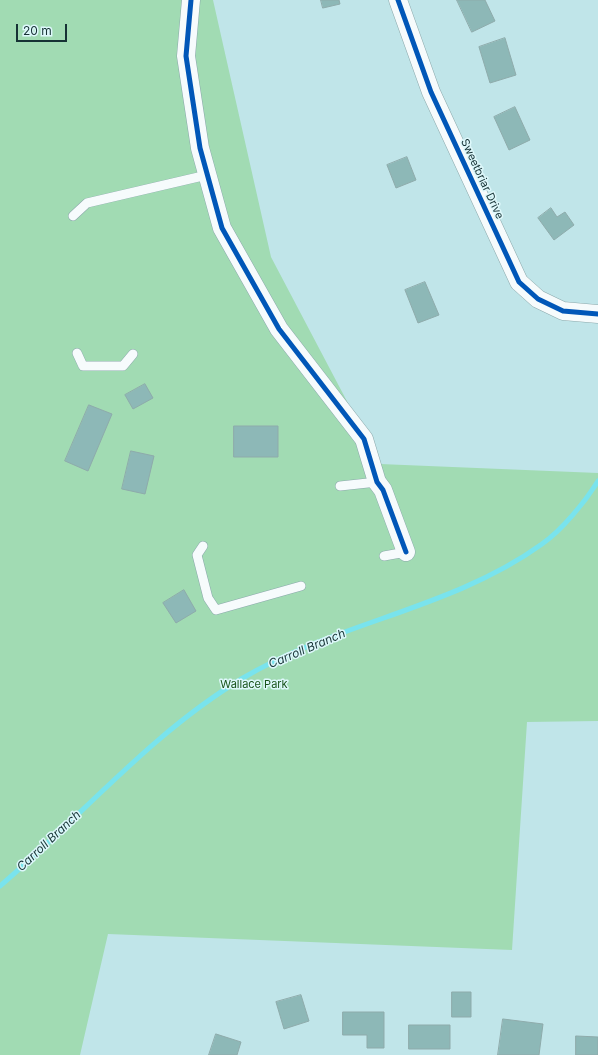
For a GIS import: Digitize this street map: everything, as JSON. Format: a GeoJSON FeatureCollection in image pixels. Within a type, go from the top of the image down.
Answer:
{"type":"FeatureCollection","features":[{"type":"Feature","properties":{"kind":"street"},"geometry":{"type":"LineString","coordinates":[[191,0],[186,56],[200,148],[222,228],[279,328],[364,439],[377,482],[382,490],[406,552]]}},
{"type":"Feature","properties":{"kind":"street","name":"Sweetbriar Drive"},"geometry":{"type":"LineString","coordinates":[[398,0],[431,92],[519,282],[538,299],[564,311],[598,314]]}},
{"type":"Feature","properties":{"kind":"lane"},"geometry":{"type":"LineString","coordinates":[[73,216],[87,203],[207,175]]}},
{"type":"Feature","properties":{"kind":"lane"},"geometry":{"type":"LineString","coordinates":[[77,353],[83,366],[123,366],[133,354]]}},
{"type":"Feature","properties":{"kind":"lane"},"geometry":{"type":"LineString","coordinates":[[340,486],[377,482]]}},
{"type":"Feature","properties":{"kind":"lane"},"geometry":{"type":"LineString","coordinates":[[203,546],[197,555],[208,598],[216,610],[301,586]]}},
{"type":"Feature","properties":{"kind":"lane"},"geometry":{"type":"LineString","coordinates":[[384,556],[406,552]]}},
{"type":"Feature","properties":{"kind":"green space","name":"Wallace Park"},"geometry":{"type":"Polygon","coordinates":[[[0,0],[213,0],[271,257],[380,464],[598,473],[598,721],[527,722],[512,950],[108,934],[80,1055],[0,1055],[0,0]]]}},
{"type":"Feature","properties":{"kind":"building"},"geometry":{"type":"Polygon","coordinates":[[[321,0],[339,0],[340,4],[323,8],[321,0]]]}},
{"type":"Feature","properties":{"kind":"building"},"geometry":{"type":"Polygon","coordinates":[[[457,0],[485,0],[495,21],[472,32],[457,0]]]}},
{"type":"Feature","properties":{"kind":"building"},"geometry":{"type":"Polygon","coordinates":[[[505,38],[516,75],[490,83],[479,47],[505,38]]]}},
{"type":"Feature","properties":{"kind":"building"},"geometry":{"type":"Polygon","coordinates":[[[515,107],[530,140],[509,150],[494,117],[515,107]]]}},
{"type":"Feature","properties":{"kind":"building"},"geometry":{"type":"Polygon","coordinates":[[[407,157],[416,180],[396,188],[387,165],[407,157]]]}},
{"type":"Feature","properties":{"kind":"building"},"geometry":{"type":"Polygon","coordinates":[[[551,208],[557,217],[565,212],[574,225],[554,240],[538,218],[551,208]]]}},
{"type":"Feature","properties":{"kind":"building"},"geometry":{"type":"Polygon","coordinates":[[[425,282],[439,315],[418,323],[405,290],[425,282]]]}},
{"type":"Feature","properties":{"kind":"building"},"geometry":{"type":"Polygon","coordinates":[[[145,384],[153,398],[133,409],[125,395],[145,384]]]}},
{"type":"Feature","properties":{"kind":"building"},"geometry":{"type":"Polygon","coordinates":[[[89,405],[112,414],[88,471],[65,461],[89,405]]]}},
{"type":"Feature","properties":{"kind":"building"},"geometry":{"type":"Polygon","coordinates":[[[234,426],[278,426],[278,457],[234,457],[234,426]]]}},
{"type":"Feature","properties":{"kind":"building"},"geometry":{"type":"Polygon","coordinates":[[[131,451],[154,456],[145,494],[122,489],[131,451]]]}},
{"type":"Feature","properties":{"kind":"building"},"geometry":{"type":"Polygon","coordinates":[[[184,590],[196,611],[176,623],[163,603],[184,590]]]}},
{"type":"Feature","properties":{"kind":"building"},"geometry":{"type":"Polygon","coordinates":[[[452,992],[471,992],[471,1017],[452,1017],[452,992]]]}},
{"type":"Feature","properties":{"kind":"building"},"geometry":{"type":"Polygon","coordinates":[[[301,995],[309,1021],[284,1029],[276,1002],[301,995]]]}},
{"type":"Feature","properties":{"kind":"building"},"geometry":{"type":"Polygon","coordinates":[[[343,1012],[384,1012],[384,1048],[367,1048],[367,1035],[343,1035],[343,1012]]]}},
{"type":"Feature","properties":{"kind":"building"},"geometry":{"type":"Polygon","coordinates":[[[503,1019],[543,1024],[539,1055],[498,1055],[503,1019]]]}},
{"type":"Feature","properties":{"kind":"building"},"geometry":{"type":"Polygon","coordinates":[[[409,1025],[450,1025],[450,1049],[409,1049],[409,1025]]]}},
{"type":"Feature","properties":{"kind":"building"},"geometry":{"type":"Polygon","coordinates":[[[216,1034],[241,1042],[237,1055],[209,1055],[216,1034]]]}},
{"type":"Feature","properties":{"kind":"building"},"geometry":{"type":"Polygon","coordinates":[[[576,1036],[598,1037],[598,1055],[576,1055],[576,1036]]]}},
{"type":"Feature","properties":{"kind":"waterway","name":"Carroll Branch"},"geometry":{"type":"LineString","coordinates":[[0,886],[30,860],[147,750],[209,700],[243,678],[279,659],[355,628],[433,600],[471,584],[507,566],[550,538],[587,498],[598,481]]}},
{"type":"Feature","properties":{"kind":"cycle path"},"geometry":{"type":"LineString","coordinates":[[191,0],[186,56],[200,148],[222,228],[279,329],[364,439],[377,482],[383,490],[406,552]]}},
{"type":"Feature","properties":{"kind":"cycle path"},"geometry":{"type":"LineString","coordinates":[[398,0],[431,92],[519,282],[538,299],[563,311],[598,314]]}}]}
